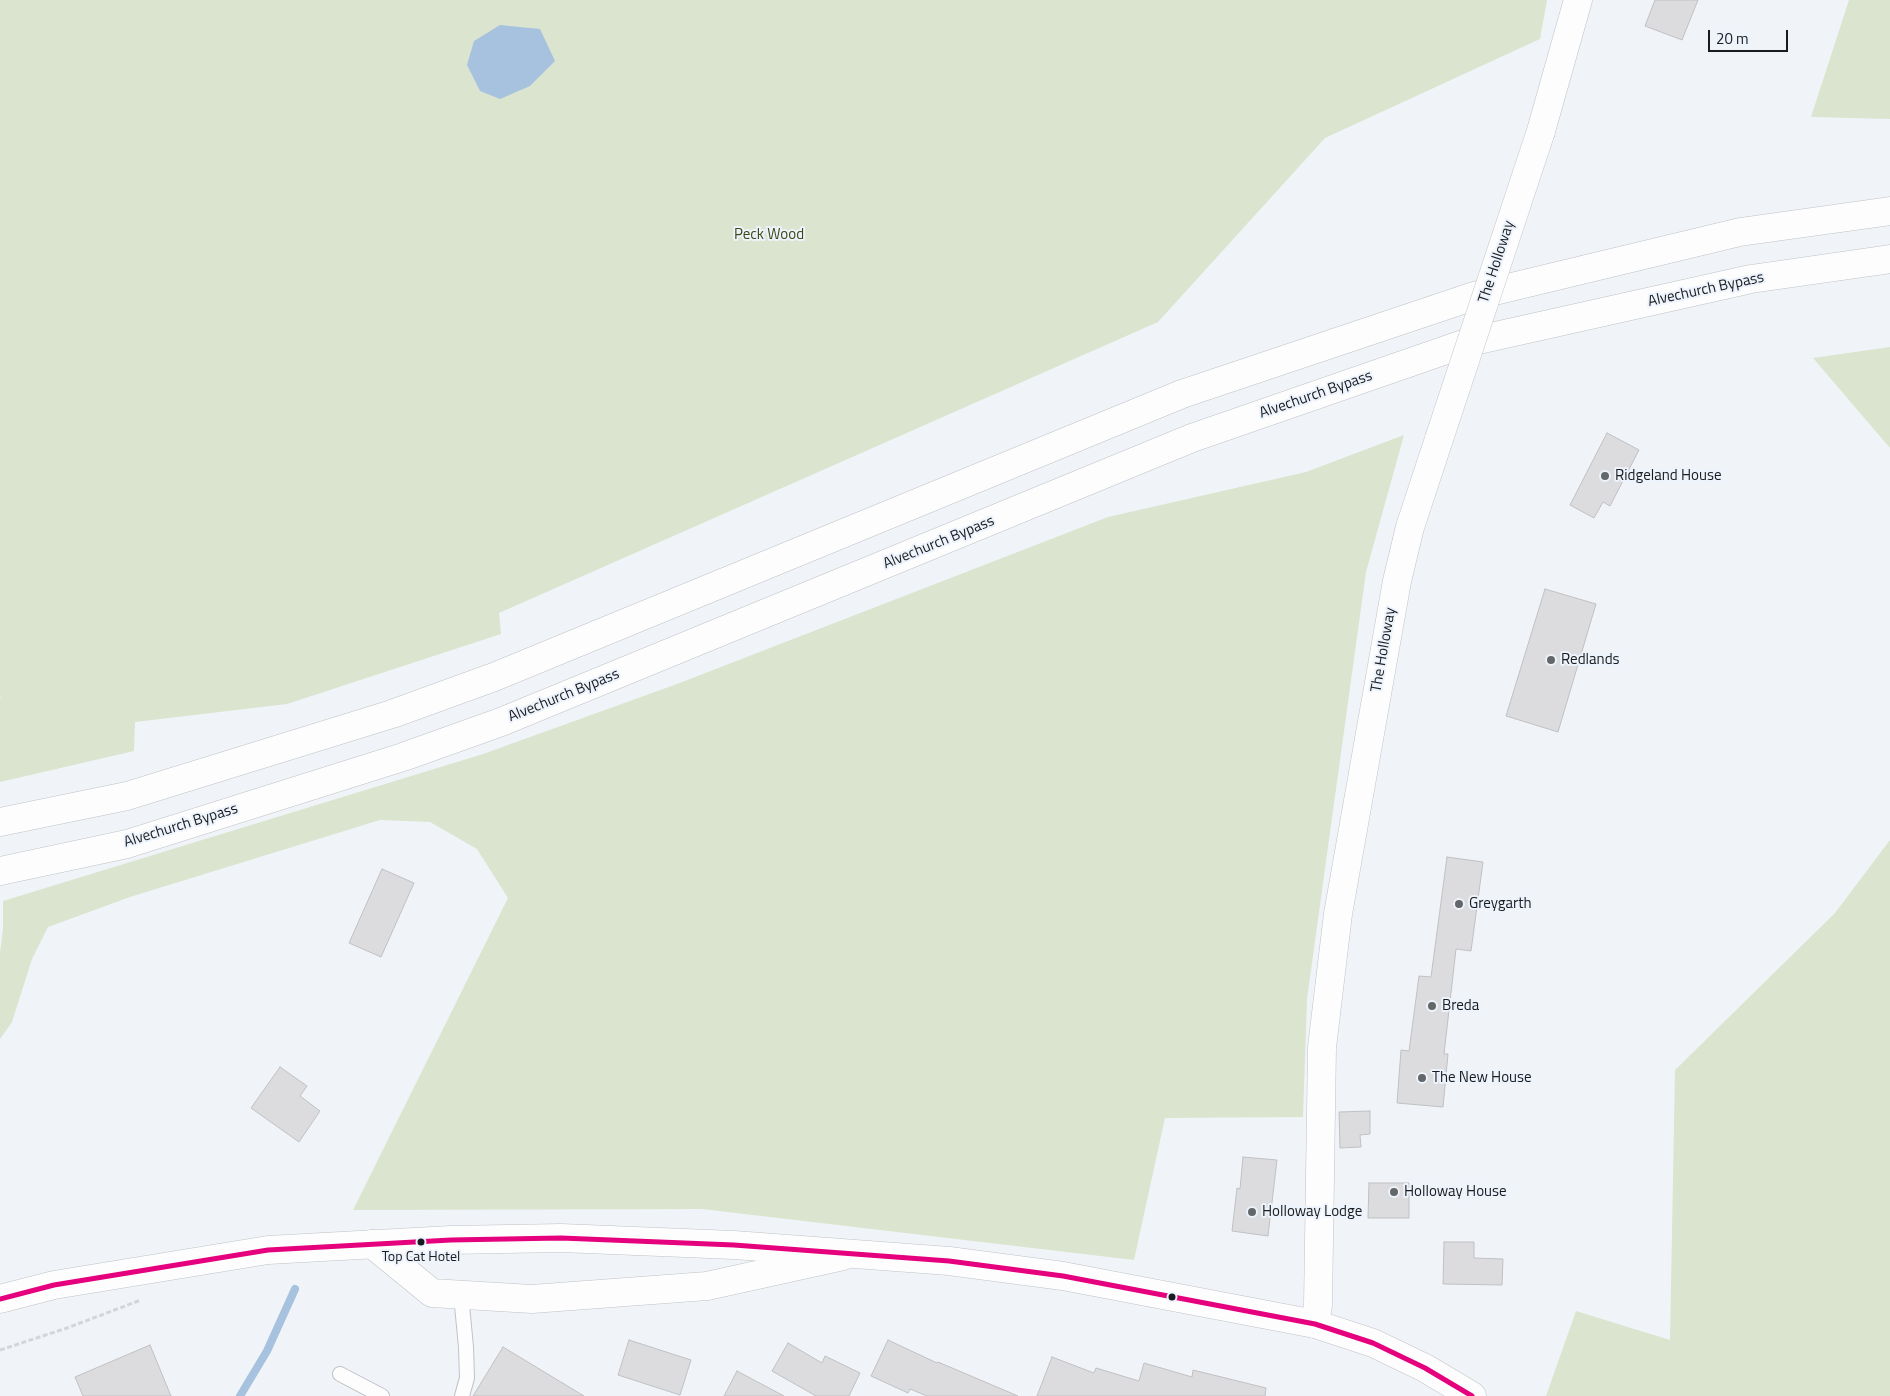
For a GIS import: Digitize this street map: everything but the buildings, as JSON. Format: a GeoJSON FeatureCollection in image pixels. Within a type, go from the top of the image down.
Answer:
{"type":"FeatureCollection","features":[{"type":"Feature","properties":{"kind":"main road","name":"The Holloway"},"geometry":{"type":"LineString","coordinates":[[1315,1324],[1318,1305],[1322,1047],[1338,914],[1397,581],[1410,528],[1541,131],[1578,0]]}},
{"type":"Feature","properties":{"kind":"main road"},"geometry":{"type":"LineString","coordinates":[[2,822],[127,796],[392,714],[512,669],[1182,394],[1474,296],[1740,232],[1890,210]]}},
{"type":"Feature","properties":{"kind":"main road","name":"Alvechurch Bypass"},"geometry":{"type":"LineString","coordinates":[[5,870],[127,844],[403,757],[501,722],[1192,438],[1469,342],[1751,279],[1890,259]]}},
{"type":"Feature","properties":{"kind":"main road"},"geometry":{"type":"LineString","coordinates":[[0,1298],[54,1285],[268,1250],[451,1240],[561,1238],[734,1245],[949,1261],[1064,1276],[1315,1324],[1372,1343],[1425,1368],[1472,1396]]}},
{"type":"Feature","properties":{"kind":"main road"},"geometry":{"type":"LineString","coordinates":[[372,1244],[432,1293],[532,1299],[707,1286],[849,1254]]}},
{"type":"Feature","properties":{"kind":"lane"},"geometry":{"type":"LineString","coordinates":[[461,1295],[467,1378],[462,1396]]}},
{"type":"Feature","properties":{"kind":"lane"},"geometry":{"type":"LineString","coordinates":[[340,1374],[382,1396]]}},
{"type":"Feature","properties":{"kind":"green space","name":"Peck Wood"},"geometry":{"type":"Polygon","coordinates":[[[0,0],[1547,0],[1540,39],[1325,138],[1158,322],[499,613],[501,634],[287,704],[135,722],[134,751],[0,782],[0,0]]]}},
{"type":"Feature","properties":{"kind":"green space"},"geometry":{"type":"Polygon","coordinates":[[[1849,0],[1890,0],[1890,119],[1811,117],[1849,0]]]}},
{"type":"Feature","properties":{"kind":"green space"},"geometry":{"type":"Polygon","coordinates":[[[1890,347],[1890,448],[1813,358],[1890,347]]]}},
{"type":"Feature","properties":{"kind":"green space"},"geometry":{"type":"Polygon","coordinates":[[[1404,435],[1366,572],[1307,999],[1303,1117],[1165,1118],[1134,1260],[702,1209],[353,1210],[508,898],[477,849],[430,822],[380,820],[130,897],[48,927],[32,959],[12,1022],[0,1039],[0,953],[3,929],[3,901],[483,754],[677,684],[1108,517],[1306,472],[1404,435]]]}},
{"type":"Feature","properties":{"kind":"green space"},"geometry":{"type":"Polygon","coordinates":[[[1890,840],[1890,1396],[1546,1396],[1576,1311],[1670,1340],[1675,1070],[1835,913],[1890,840]]]}},
{"type":"Feature","properties":{"kind":"water"},"geometry":{"type":"Polygon","coordinates":[[[500,25],[540,29],[555,61],[530,86],[500,99],[480,91],[467,65],[474,41],[500,25]]]}},
{"type":"Feature","properties":{"kind":"waterway"},"geometry":{"type":"LineString","coordinates":[[240,1396],[267,1351],[295,1289]]}},
{"type":"Feature","properties":{"kind":"transit line"},"geometry":{"type":"LineString","coordinates":[[0,1299],[54,1285],[268,1250],[451,1240],[561,1238],[734,1245],[949,1261],[1063,1276],[1315,1324],[1373,1343],[1425,1368],[1472,1396]]}},
{"type":"Feature","properties":{"kind":"place","name":"Ridgeland House"},"geometry":{"type":"Point","coordinates":[1605,476]}},
{"type":"Feature","properties":{"kind":"place","name":"Redlands"},"geometry":{"type":"Point","coordinates":[1551,660]}},
{"type":"Feature","properties":{"kind":"place","name":"Greygarth"},"geometry":{"type":"Point","coordinates":[1459,904]}},
{"type":"Feature","properties":{"kind":"place","name":"Breda"},"geometry":{"type":"Point","coordinates":[1432,1006]}},
{"type":"Feature","properties":{"kind":"place","name":"The New House"},"geometry":{"type":"Point","coordinates":[1422,1078]}},
{"type":"Feature","properties":{"kind":"place","name":"Holloway House"},"geometry":{"type":"Point","coordinates":[1394,1192]}},
{"type":"Feature","properties":{"kind":"place","name":"Holloway Lodge"},"geometry":{"type":"Point","coordinates":[1252,1212]}},
{"type":"Feature","properties":{"kind":"place","name":"Top Cat Hotel"},"geometry":{"type":"Point","coordinates":[421,1242]}}]}
